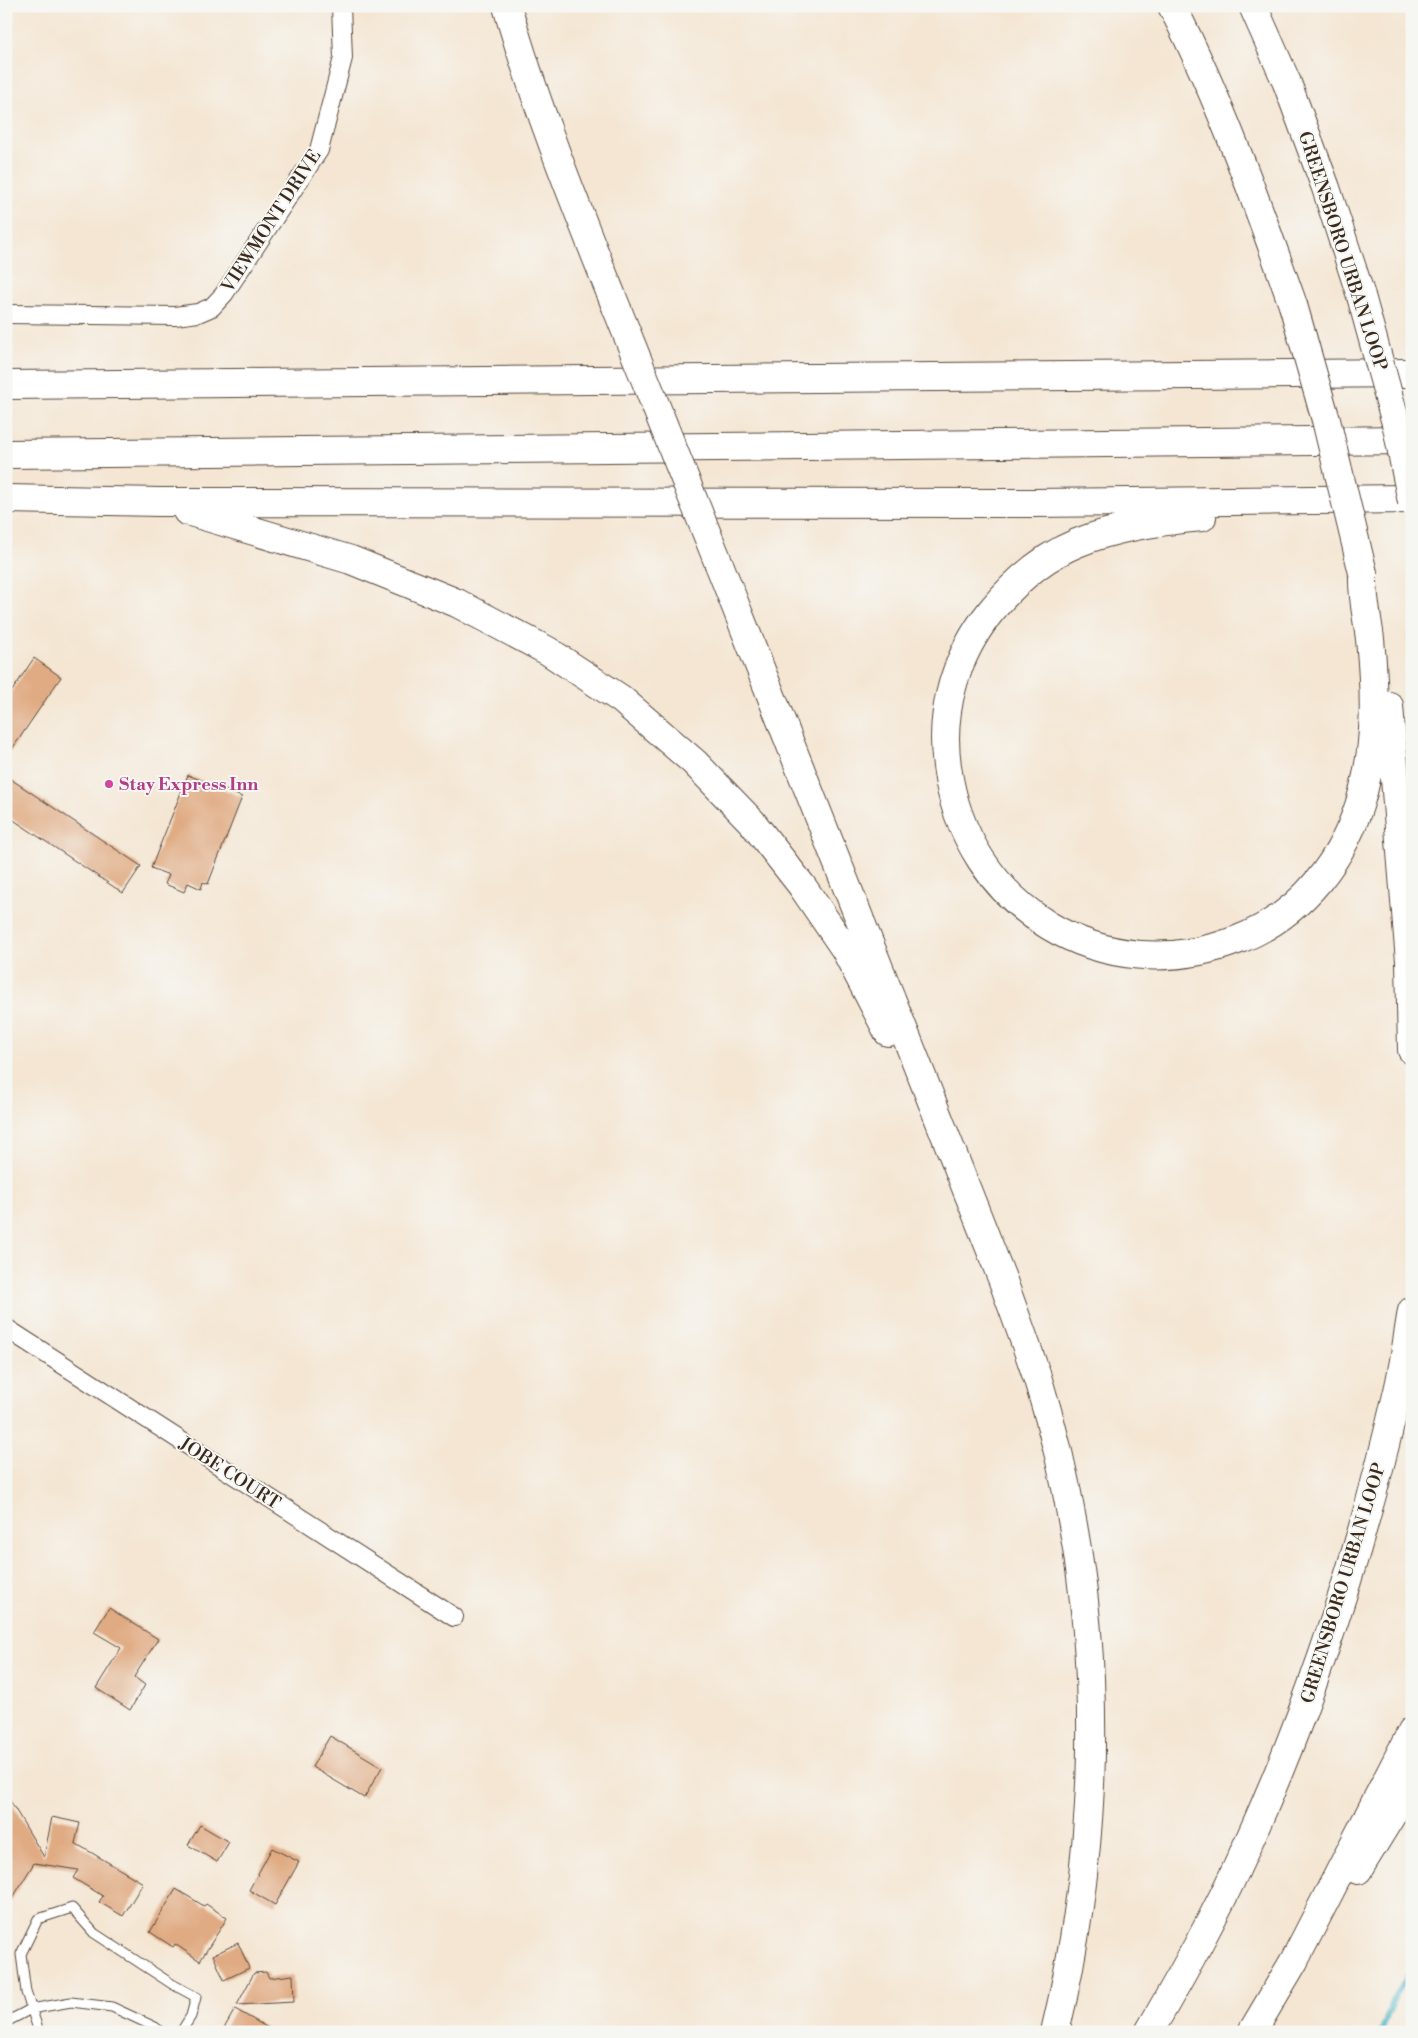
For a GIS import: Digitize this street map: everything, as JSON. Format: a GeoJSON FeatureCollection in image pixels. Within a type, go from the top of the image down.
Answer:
{"type":"FeatureCollection","features":[{"type":"Feature","properties":{"kind":"highway"},"geometry":{"type":"LineString","coordinates":[[507,6],[524,66],[557,158],[941,1122],[1003,1281],[1039,1384],[1073,1524],[1084,1598],[1092,1708],[1089,1808],[1078,1915],[1066,1987],[1055,2032]]}},
{"type":"Feature","properties":{"kind":"highway"},"geometry":{"type":"LineString","coordinates":[[1172,6],[1202,70],[1247,176],[1293,305],[1326,420],[1363,573],[1374,596],[1385,659],[1410,961],[1412,1050]]}},
{"type":"Feature","properties":{"kind":"highway","name":"GREENSBORO URBAN LOOP"},"geometry":{"type":"LineString","coordinates":[[1253,6],[1287,83],[1326,188],[1361,296],[1397,428],[1412,500]]}},
{"type":"Feature","properties":{"kind":"highway"},"geometry":{"type":"LineString","coordinates":[[6,385],[1412,373]]}},
{"type":"Feature","properties":{"kind":"highway"},"geometry":{"type":"LineString","coordinates":[[6,454],[1412,440]]}},
{"type":"Feature","properties":{"kind":"highway"},"geometry":{"type":"LineString","coordinates":[[6,499],[159,502],[1033,504],[1269,500],[1412,500]]}},
{"type":"Feature","properties":{"kind":"highway"},"geometry":{"type":"LineString","coordinates":[[1269,500],[1247,515],[1175,519],[1130,527],[1074,544],[1047,560],[1020,580],[1000,600],[968,645],[951,690],[945,732],[945,754],[950,789],[960,822],[972,847],[986,870],[1020,906],[1040,920],[1085,942],[1116,951],[1180,955],[1226,944],[1252,934],[1274,922],[1295,906],[1328,869],[1341,848],[1354,822],[1369,769],[1375,704],[1369,631],[1362,595],[1363,573]]}},
{"type":"Feature","properties":{"kind":"highway"},"geometry":{"type":"LineString","coordinates":[[159,502],[351,560],[457,603],[548,651],[621,699],[694,762],[752,822],[802,886],[845,949],[877,1010],[906,1072],[941,1122]]}},
{"type":"Feature","properties":{"kind":"highway","name":"GREENSBORO URBAN LOOP"},"geometry":{"type":"LineString","coordinates":[[1149,2032],[1190,1962],[1245,1851],[1295,1734],[1334,1625],[1370,1501],[1398,1394],[1412,1311]]}},
{"type":"Feature","properties":{"kind":"highway"},"geometry":{"type":"LineString","coordinates":[[1252,2032],[1294,1961],[1412,1731]]}},
{"type":"Feature","properties":{"kind":"highway"},"geometry":{"type":"LineString","coordinates":[[1294,1961],[1368,1857],[1412,1782]]}},
{"type":"Feature","properties":{"kind":"street","name":"VIEWMONT DRIVE"},"geometry":{"type":"LineString","coordinates":[[6,314],[146,314],[175,316],[198,313],[212,306],[236,277],[319,150],[343,58],[341,6]]}},
{"type":"Feature","properties":{"kind":"street","name":"JOBE COURT"},"geometry":{"type":"LineString","coordinates":[[6,1328],[454,1617]]}},
{"type":"Feature","properties":{"kind":"lane"},"geometry":{"type":"LineString","coordinates":[[39,2032],[26,1992],[21,1954],[38,1919],[72,1908],[94,1933],[172,1984],[196,1997],[191,2016],[181,2032]]}},
{"type":"Feature","properties":{"kind":"lane"},"geometry":{"type":"LineString","coordinates":[[6,2022],[31,2009],[71,2002],[112,2007],[155,2027],[161,2032]]}},
{"type":"Feature","properties":{"kind":"building"},"geometry":{"type":"Polygon","coordinates":[[[34,658],[61,677],[6,758],[6,700],[34,658]]]}},
{"type":"Feature","properties":{"kind":"building"},"geometry":{"type":"Polygon","coordinates":[[[188,775],[242,797],[208,884],[203,882],[201,889],[188,883],[184,892],[165,884],[169,875],[151,868],[188,775]]]}},
{"type":"Feature","properties":{"kind":"building"},"geometry":{"type":"Polygon","coordinates":[[[6,776],[141,866],[123,893],[6,815],[6,776]]]}},
{"type":"Feature","properties":{"kind":"building"},"geometry":{"type":"Polygon","coordinates":[[[109,1608],[158,1639],[134,1677],[145,1685],[130,1710],[96,1688],[121,1648],[94,1632],[109,1608]]]}},
{"type":"Feature","properties":{"kind":"building"},"geometry":{"type":"Polygon","coordinates":[[[330,1736],[382,1767],[364,1798],[312,1767],[330,1736]]]}},
{"type":"Feature","properties":{"kind":"building"},"geometry":{"type":"Polygon","coordinates":[[[6,1794],[44,1857],[52,1817],[80,1823],[75,1843],[143,1883],[123,1916],[99,1902],[103,1896],[73,1878],[78,1870],[34,1863],[6,1909],[6,1794]]]}},
{"type":"Feature","properties":{"kind":"building"},"geometry":{"type":"Polygon","coordinates":[[[200,1825],[229,1842],[217,1862],[188,1845],[200,1825]]]}},
{"type":"Feature","properties":{"kind":"building"},"geometry":{"type":"Polygon","coordinates":[[[272,1848],[299,1862],[275,1905],[249,1890],[272,1848]]]}},
{"type":"Feature","properties":{"kind":"building"},"geometry":{"type":"Polygon","coordinates":[[[176,1889],[204,1906],[206,1904],[227,1918],[200,1961],[175,1944],[173,1947],[150,1932],[176,1889]]]}},
{"type":"Feature","properties":{"kind":"building"},"geometry":{"type":"Polygon","coordinates":[[[238,1943],[249,1968],[224,1980],[213,1955],[238,1943]]]}},
{"type":"Feature","properties":{"kind":"building"},"geometry":{"type":"Polygon","coordinates":[[[266,1972],[269,1978],[293,1975],[294,2002],[237,2005],[254,1973],[266,1972]]]}},
{"type":"Feature","properties":{"kind":"building"},"geometry":{"type":"Polygon","coordinates":[[[235,2009],[275,2032],[222,2032],[235,2009]]]}},
{"type":"Feature","properties":{"kind":"waterway"},"geometry":{"type":"LineString","coordinates":[[1381,2032],[1398,1992],[1412,1971]]}},
{"type":"Feature","properties":{"kind":"place","name":"Stay Express Inn"},"geometry":{"type":"Point","coordinates":[109,784]}}]}
